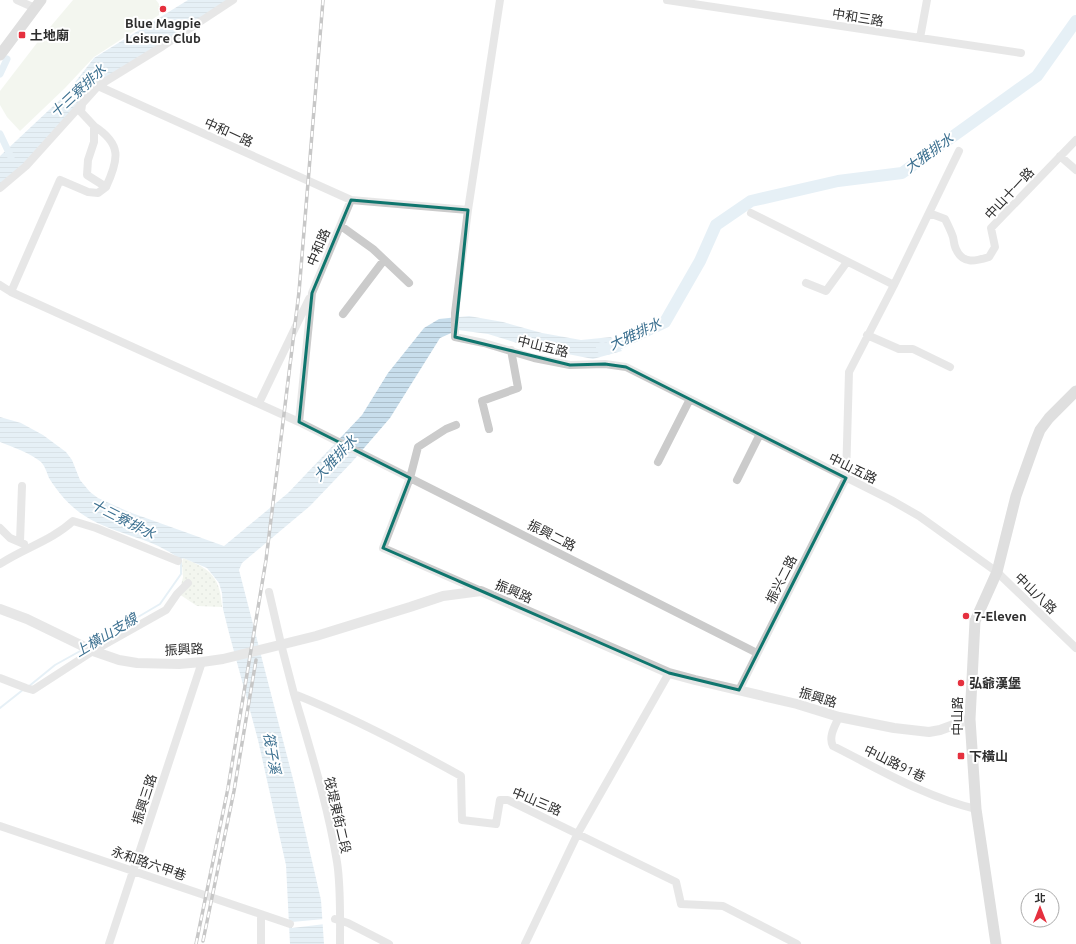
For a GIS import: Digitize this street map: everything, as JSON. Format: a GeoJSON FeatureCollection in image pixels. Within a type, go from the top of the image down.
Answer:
{"type":"FeatureCollection","features":[{"type":"Feature","properties":{"kind":"main road"},"geometry":{"type":"LineString","coordinates":[[0,55],[38,4]]}},
{"type":"Feature","properties":{"kind":"main road","name":"中山路"},"geometry":{"type":"LineString","coordinates":[[996,944],[976,809],[970,719],[975,621],[997,572],[1016,496],[1040,430],[1049,418],[1076,391]]}},
{"type":"Feature","properties":{"kind":"street"},"geometry":{"type":"LineString","coordinates":[[17,0],[38,4]]}},
{"type":"Feature","properties":{"kind":"street"},"geometry":{"type":"LineString","coordinates":[[0,188],[26,166],[98,86],[233,0]]}},
{"type":"Feature","properties":{"kind":"street"},"geometry":{"type":"LineString","coordinates":[[351,200],[468,210],[500,0]]}},
{"type":"Feature","properties":{"kind":"street","name":"中和三路"},"geometry":{"type":"LineString","coordinates":[[667,0],[1021,53]]}},
{"type":"Feature","properties":{"kind":"street"},"geometry":{"type":"LineString","coordinates":[[920,38],[927,0]]}},
{"type":"Feature","properties":{"kind":"street","name":"中和一路"},"geometry":{"type":"LineString","coordinates":[[98,86],[351,200]]}},
{"type":"Feature","properties":{"kind":"street"},"geometry":{"type":"LineString","coordinates":[[11,292],[60,180],[88,192],[98,193],[106,187],[116,152],[114,146],[105,133],[94,126],[81,112],[82,105]]}},
{"type":"Feature","properties":{"kind":"street"},"geometry":{"type":"LineString","coordinates":[[94,126],[94,142],[88,160],[87,175],[106,187]]}},
{"type":"Feature","properties":{"kind":"street","name":"中山十一路"},"geometry":{"type":"LineString","coordinates":[[929,213],[945,219],[953,237],[956,249],[961,258],[967,261],[989,257],[994,247],[991,228],[1076,140]]}},
{"type":"Feature","properties":{"kind":"street"},"geometry":{"type":"LineString","coordinates":[[846,478],[849,372],[894,285],[959,151]]}},
{"type":"Feature","properties":{"kind":"street"},"geometry":{"type":"LineString","coordinates":[[1060,156],[1076,170]]}},
{"type":"Feature","properties":{"kind":"street","name":"中和路"},"geometry":{"type":"LineString","coordinates":[[299,422],[312,293],[351,200]]}},
{"type":"Feature","properties":{"kind":"street","name":"中山五路"},"geometry":{"type":"LineString","coordinates":[[468,210],[455,313],[455,337],[512,350],[534,358],[570,365],[605,364],[626,367],[920,516],[997,572]]}},
{"type":"Feature","properties":{"kind":"street"},"geometry":{"type":"LineString","coordinates":[[751,213],[894,285]]}},
{"type":"Feature","properties":{"kind":"street"},"geometry":{"type":"LineString","coordinates":[[341,226],[373,249],[410,283]]}},
{"type":"Feature","properties":{"kind":"street"},"geometry":{"type":"LineString","coordinates":[[343,314],[384,260]]}},
{"type":"Feature","properties":{"kind":"street"},"geometry":{"type":"LineString","coordinates":[[806,283],[826,291],[847,262]]}},
{"type":"Feature","properties":{"kind":"street"},"geometry":{"type":"LineString","coordinates":[[0,285],[11,292],[299,422]]}},
{"type":"Feature","properties":{"kind":"street"},"geometry":{"type":"LineString","coordinates":[[259,403],[312,293]]}},
{"type":"Feature","properties":{"kind":"street"},"geometry":{"type":"LineString","coordinates":[[867,335],[900,349],[913,349],[950,367]]}},
{"type":"Feature","properties":{"kind":"street"},"geometry":{"type":"LineString","coordinates":[[489,429],[482,401],[518,388],[512,350]]}},
{"type":"Feature","properties":{"kind":"street"},"geometry":{"type":"LineString","coordinates":[[658,462],[690,399]]}},
{"type":"Feature","properties":{"kind":"street","name":"振興二路"},"geometry":{"type":"LineString","coordinates":[[299,422],[757,653]]}},
{"type":"Feature","properties":{"kind":"street"},"geometry":{"type":"LineString","coordinates":[[456,425],[446,429],[418,448],[410,478],[383,548],[481,591]]}},
{"type":"Feature","properties":{"kind":"street"},"geometry":{"type":"LineString","coordinates":[[737,480],[760,434]]}},
{"type":"Feature","properties":{"kind":"street","name":"振兴二路"},"geometry":{"type":"LineString","coordinates":[[739,690],[846,478]]}},
{"type":"Feature","properties":{"kind":"street"},"geometry":{"type":"LineString","coordinates":[[20,542],[22,486]]}},
{"type":"Feature","properties":{"kind":"street"},"geometry":{"type":"LineString","coordinates":[[0,564],[29,547],[63,531],[73,521],[125,539],[178,561]]}},
{"type":"Feature","properties":{"kind":"street"},"geometry":{"type":"LineString","coordinates":[[0,528],[10,538],[29,547]]}},
{"type":"Feature","properties":{"kind":"street","name":"中山八路"},"geometry":{"type":"LineString","coordinates":[[997,572],[1076,648]]}},
{"type":"Feature","properties":{"kind":"street"},"geometry":{"type":"LineString","coordinates":[[0,678],[33,690],[93,651],[166,610],[177,594],[188,583]]}},
{"type":"Feature","properties":{"kind":"street","name":"振興路"},"geometry":{"type":"LineString","coordinates":[[0,609],[26,619],[93,651],[119,660],[137,663],[179,664],[202,662],[316,636],[443,596],[481,591],[669,672],[797,704],[839,717],[894,728],[929,732],[940,730],[970,719]]}},
{"type":"Feature","properties":{"kind":"street"},"geometry":{"type":"LineString","coordinates":[[269,592],[294,694]]}},
{"type":"Feature","properties":{"kind":"street","name":"振興三路"},"geometry":{"type":"LineString","coordinates":[[109,944],[202,662]]}},
{"type":"Feature","properties":{"kind":"street"},"geometry":{"type":"LineString","coordinates":[[525,944],[578,833],[669,672]]}},
{"type":"Feature","properties":{"kind":"street","name":"中山三路"},"geometry":{"type":"LineString","coordinates":[[294,694],[337,711],[388,736],[461,776],[462,820],[496,824],[500,800],[508,800],[676,882],[681,904],[723,906],[797,944]]}},
{"type":"Feature","properties":{"kind":"street","name":"筏堤東街二段"},"geometry":{"type":"LineString","coordinates":[[294,694],[326,809],[337,863],[340,944]]}},
{"type":"Feature","properties":{"kind":"street","name":"中山路91巷"},"geometry":{"type":"LineString","coordinates":[[839,717],[832,732],[831,742],[833,746],[914,787],[957,804],[976,809]]}},
{"type":"Feature","properties":{"kind":"street","name":"永和路六甲巷"},"geometry":{"type":"LineString","coordinates":[[0,826],[290,924]]}},
{"type":"Feature","properties":{"kind":"street"},"geometry":{"type":"LineString","coordinates":[[261,915],[261,944]]}},
{"type":"Feature","properties":{"kind":"street"},"geometry":{"type":"LineString","coordinates":[[338,920],[389,944]]}},
{"type":"Feature","properties":{"kind":"highlighted area"},"geometry":{"type":"Polygon","coordinates":[[[351,200],[468,210],[455,337],[570,365],[605,364],[626,367],[846,478],[739,690],[669,673],[383,548],[410,478],[299,422],[312,293],[351,200]]]}},
{"type":"Feature","properties":{"kind":"green space"},"geometry":{"type":"Polygon","coordinates":[[[73,0],[156,0],[159,4],[159,15],[94,57],[65,88],[20,131],[7,117],[0,105],[0,91],[40,39],[73,0]]]}},
{"type":"Feature","properties":{"kind":"green space"},"geometry":{"type":"Polygon","coordinates":[[[183,558],[201,566],[212,575],[219,588],[222,607],[197,606],[179,594],[183,577],[183,558]]]}},
{"type":"Feature","properties":{"kind":"water","name":"十三寮排水"},"geometry":{"type":"Polygon","coordinates":[[[188,0],[229,0],[96,84],[25,164],[0,184],[0,156],[65,95],[94,58],[188,0]]]}},
{"type":"Feature","properties":{"kind":"water"},"geometry":{"type":"Polygon","coordinates":[[[469,316],[503,322],[542,333],[581,340],[611,337],[622,351],[593,359],[527,346],[488,334],[458,330],[440,338],[390,418],[352,462],[310,506],[242,563],[239,570],[294,783],[321,900],[324,944],[290,944],[286,865],[258,740],[223,609],[222,593],[219,583],[207,568],[183,558],[181,560],[170,552],[144,540],[104,526],[79,512],[70,505],[59,492],[49,478],[41,462],[27,453],[0,442],[0,417],[21,423],[43,435],[66,452],[72,460],[80,480],[90,492],[98,498],[129,512],[224,546],[288,493],[362,415],[388,373],[424,328],[439,319],[469,316]]]}},
{"type":"Feature","properties":{"kind":"pier"},"geometry":{"type":"Polygon","coordinates":[[[324,919],[325,924],[292,928],[292,922],[324,919]]]}},
{"type":"Feature","properties":{"kind":"waterway","name":"大雅排水"},"geometry":{"type":"LineString","coordinates":[[602,348],[607,349],[665,322],[700,261],[716,225],[751,201],[838,181],[902,173],[1037,76],[1076,21]]}},
{"type":"Feature","properties":{"kind":"waterway"},"geometry":{"type":"LineString","coordinates":[[0,74],[7,59]]}},
{"type":"Feature","properties":{"kind":"waterway"},"geometry":{"type":"LineString","coordinates":[[0,134],[11,157]]}},
{"type":"Feature","properties":{"kind":"waterway","name":"上橫山支線"},"geometry":{"type":"LineString","coordinates":[[89,646],[160,604],[181,574],[181,561]]}},
{"type":"Feature","properties":{"kind":"waterway","name":"上橫山支線"},"geometry":{"type":"LineString","coordinates":[[28,687],[55,665],[82,650]]}},
{"type":"Feature","properties":{"kind":"waterway","name":"上橫山支線"},"geometry":{"type":"LineString","coordinates":[[0,708],[24,689]]}},
{"type":"Feature","properties":{"kind":"railway"},"geometry":{"type":"LineString","coordinates":[[196,944],[228,788],[266,560],[299,292],[323,0]]}},
{"type":"Feature","properties":{"kind":"railway"},"geometry":{"type":"LineString","coordinates":[[203,941],[234,791],[256,660]]}},
{"type":"Feature","properties":{"kind":"place","name":"Blue Magpie Leisure Club"},"geometry":{"type":"Point","coordinates":[163,9]}},
{"type":"Feature","properties":{"kind":"place","name":"土地廟"},"geometry":{"type":"Point","coordinates":[22,35]}},
{"type":"Feature","properties":{"kind":"place","name":"7-Eleven"},"geometry":{"type":"Point","coordinates":[966,616]}},
{"type":"Feature","properties":{"kind":"place","name":"弘爺漢堡"},"geometry":{"type":"Point","coordinates":[961,683]}},
{"type":"Feature","properties":{"kind":"place","name":"下橫山"},"geometry":{"type":"Point","coordinates":[961,756]}},
{"type":"Feature","properties":{"kind":"water label","name":"筏子溪"},"geometry":{"type":"Point","coordinates":[272,753]}}]}
